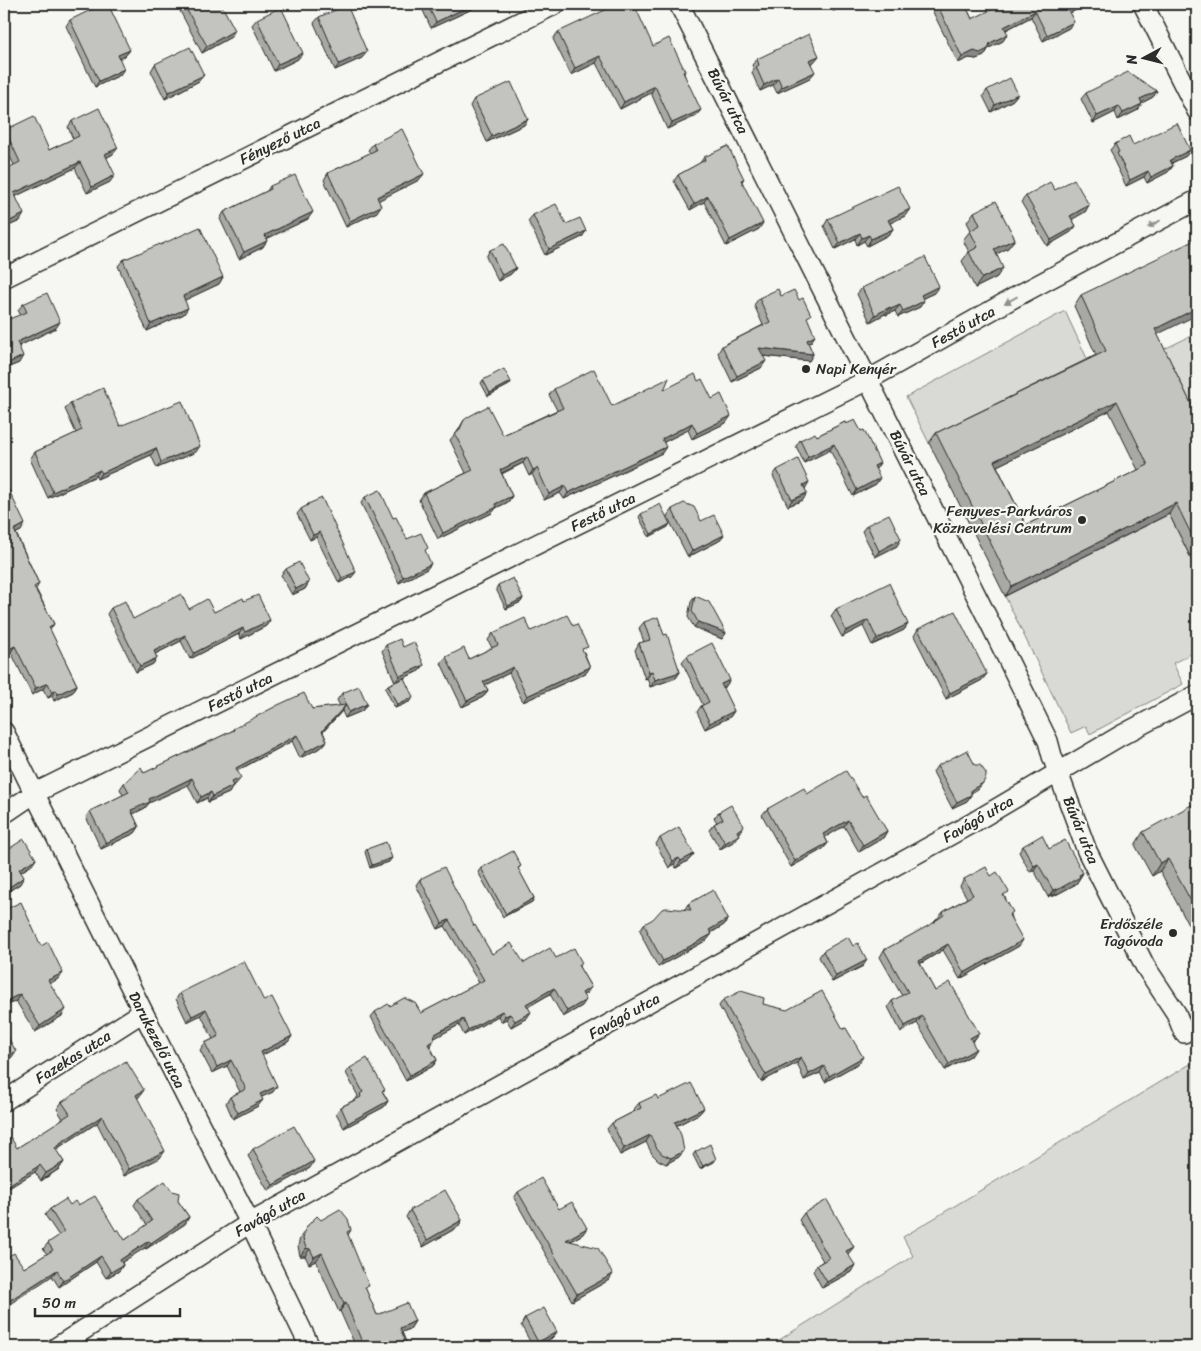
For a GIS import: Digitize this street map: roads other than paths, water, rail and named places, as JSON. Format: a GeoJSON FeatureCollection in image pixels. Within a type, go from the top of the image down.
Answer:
{"type":"FeatureCollection","features":[{"type":"Feature","properties":{"kind":"street","name":"Fényező utca"},"geometry":{"type":"LineString","coordinates":[[4,278],[556,4]]}},
{"type":"Feature","properties":{"kind":"street","name":"Búvár utca"},"geometry":{"type":"LineString","coordinates":[[680,4],[1048,741],[1087,852],[1145,966],[1176,1014],[1184,1033]]}},
{"type":"Feature","properties":{"kind":"street"},"geometry":{"type":"LineString","coordinates":[[1143,4],[1197,110]]}},
{"type":"Feature","properties":{"kind":"street","name":"Festő utca"},"geometry":{"type":"LineString","coordinates":[[4,814],[35,793],[868,380],[1017,296],[1197,200]]}},
{"type":"Feature","properties":{"kind":"street","name":"Favágó utca"},"geometry":{"type":"LineString","coordinates":[[57,1347],[250,1223],[965,827],[1120,736],[1197,695]]}},
{"type":"Feature","properties":{"kind":"street","name":"Darukezelő utca"},"geometry":{"type":"LineString","coordinates":[[4,732],[250,1223],[310,1347]]}},
{"type":"Feature","properties":{"kind":"street","name":"Fazekas utca"},"geometry":{"type":"LineString","coordinates":[[4,1101],[143,1012]]}},
{"type":"Feature","properties":{"kind":"place","name":"Napi Kenyér"},"geometry":{"type":"Point","coordinates":[806,369]}},
{"type":"Feature","properties":{"kind":"place","name":"Fenyves-Parkváros Köznevelési Centrum"},"geometry":{"type":"Point","coordinates":[1082,520]}},
{"type":"Feature","properties":{"kind":"place","name":"Erdőszéle Tagóvoda"},"geometry":{"type":"Point","coordinates":[1173,933]}}]}
